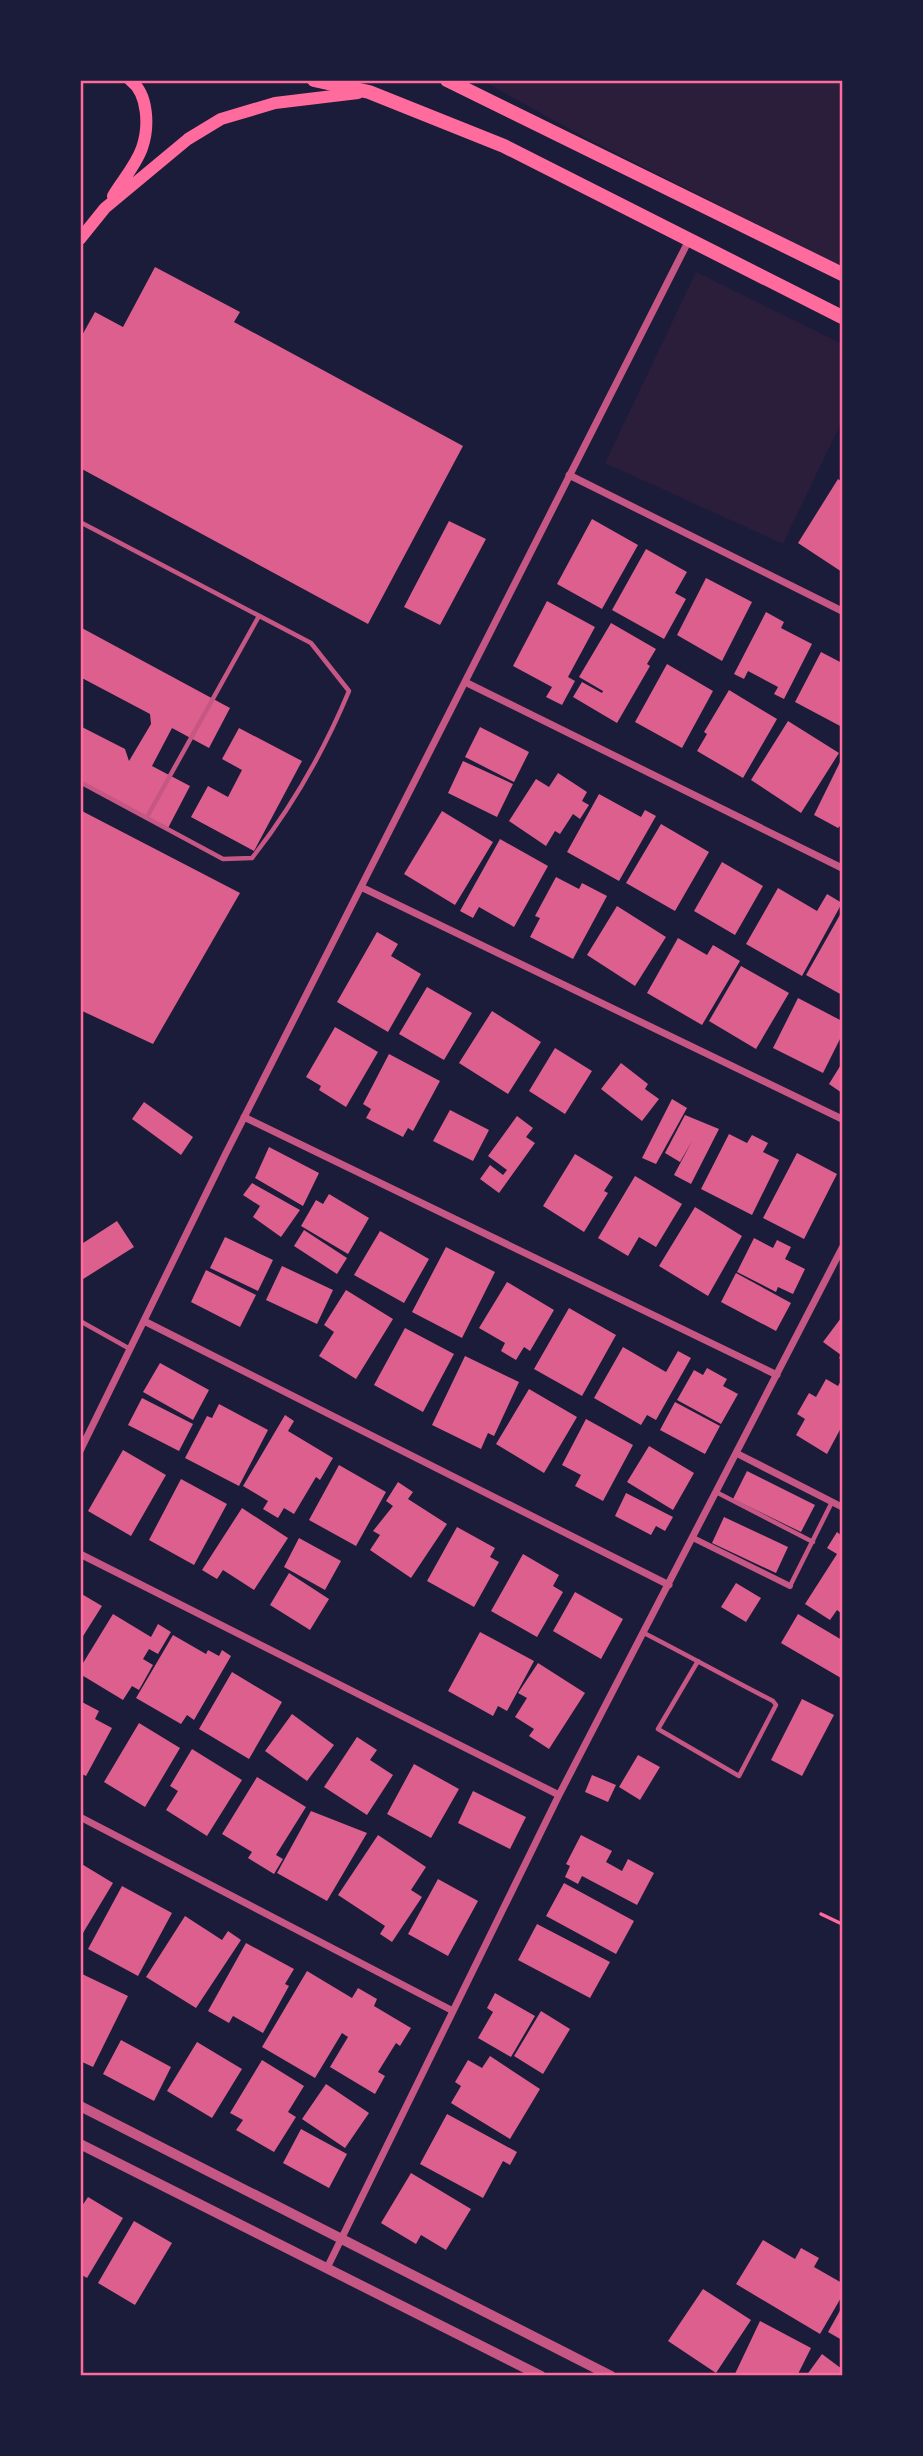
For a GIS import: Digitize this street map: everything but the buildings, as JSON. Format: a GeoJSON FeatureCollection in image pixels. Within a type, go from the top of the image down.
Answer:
{"type":"FeatureCollection","features":[{"type":"Feature","properties":{"kind":"main road"},"geometry":{"type":"LineString","coordinates":[[80,239],[105,208],[142,149],[146,125],[145,104],[130,80]]}},
{"type":"Feature","properties":{"kind":"main road"},"geometry":{"type":"LineString","coordinates":[[314,80],[369,92],[504,146],[842,317]]}},
{"type":"Feature","properties":{"kind":"main road"},"geometry":{"type":"LineString","coordinates":[[447,80],[842,274]]}},
{"type":"Feature","properties":{"kind":"main road"},"geometry":{"type":"LineString","coordinates":[[105,208],[188,139],[221,119],[284,101],[369,92]]}},
{"type":"Feature","properties":{"kind":"street"},"geometry":{"type":"LineString","coordinates":[[80,1451],[244,1117],[363,888],[689,239]]}},
{"type":"Feature","properties":{"kind":"street"},"geometry":{"type":"LineString","coordinates":[[569,475],[842,611]]}},
{"type":"Feature","properties":{"kind":"street"},"geometry":{"type":"LineString","coordinates":[[465,682],[842,868]]}},
{"type":"Feature","properties":{"kind":"street"},"geometry":{"type":"LineString","coordinates":[[363,888],[842,1119]]}},
{"type":"Feature","properties":{"kind":"street"},"geometry":{"type":"LineString","coordinates":[[244,1117],[777,1375]]}},
{"type":"Feature","properties":{"kind":"street"},"geometry":{"type":"LineString","coordinates":[[327,2268],[559,1795],[842,1248]]}},
{"type":"Feature","properties":{"kind":"street"},"geometry":{"type":"LineString","coordinates":[[144,1321],[669,1584]]}},
{"type":"Feature","properties":{"kind":"street"},"geometry":{"type":"LineString","coordinates":[[736,1453],[842,1507]]}},
{"type":"Feature","properties":{"kind":"street"},"geometry":{"type":"LineString","coordinates":[[693,1538],[790,1586]]}},
{"type":"Feature","properties":{"kind":"street"},"geometry":{"type":"LineString","coordinates":[[80,1554],[559,1795]]}},
{"type":"Feature","properties":{"kind":"street"},"geometry":{"type":"LineString","coordinates":[[80,1817],[453,2011]]}},
{"type":"Feature","properties":{"kind":"street"},"geometry":{"type":"LineString","coordinates":[[80,2106],[611,2375]]}},
{"type":"Feature","properties":{"kind":"street"},"geometry":{"type":"LineString","coordinates":[[80,2144],[541,2375]]}},
{"type":"Feature","properties":{"kind":"lane"},"geometry":{"type":"LineString","coordinates":[[80,522],[311,643],[349,691],[334,726],[285,817],[252,858],[223,859],[80,782]]}},
{"type":"Feature","properties":{"kind":"lane"},"geometry":{"type":"LineString","coordinates":[[147,817],[259,616]]}},
{"type":"Feature","properties":{"kind":"lane"},"geometry":{"type":"LineString","coordinates":[[80,1321],[130,1349]]}},
{"type":"Feature","properties":{"kind":"lane"},"geometry":{"type":"LineString","coordinates":[[716,1492],[813,1542]]}},
{"type":"Feature","properties":{"kind":"lane"},"geometry":{"type":"LineString","coordinates":[[790,1586],[832,1502]]}},
{"type":"Feature","properties":{"kind":"lane"},"geometry":{"type":"LineString","coordinates":[[644,1633],[698,1661],[776,1705],[739,1776],[658,1729],[698,1661]]}},
{"type":"Feature","properties":{"kind":"path"},"geometry":{"type":"LineString","coordinates":[[821,1914],[842,1924]]}},
{"type":"Feature","properties":{"kind":"shaded area"},"geometry":{"type":"Polygon","coordinates":[[[483,81],[842,81],[842,267],[580,135],[483,81]]]}},
{"type":"Feature","properties":{"kind":"shaded area"},"geometry":{"type":"Polygon","coordinates":[[[696,272],[842,344],[842,421],[783,544],[605,463],[696,272]]]}}]}
